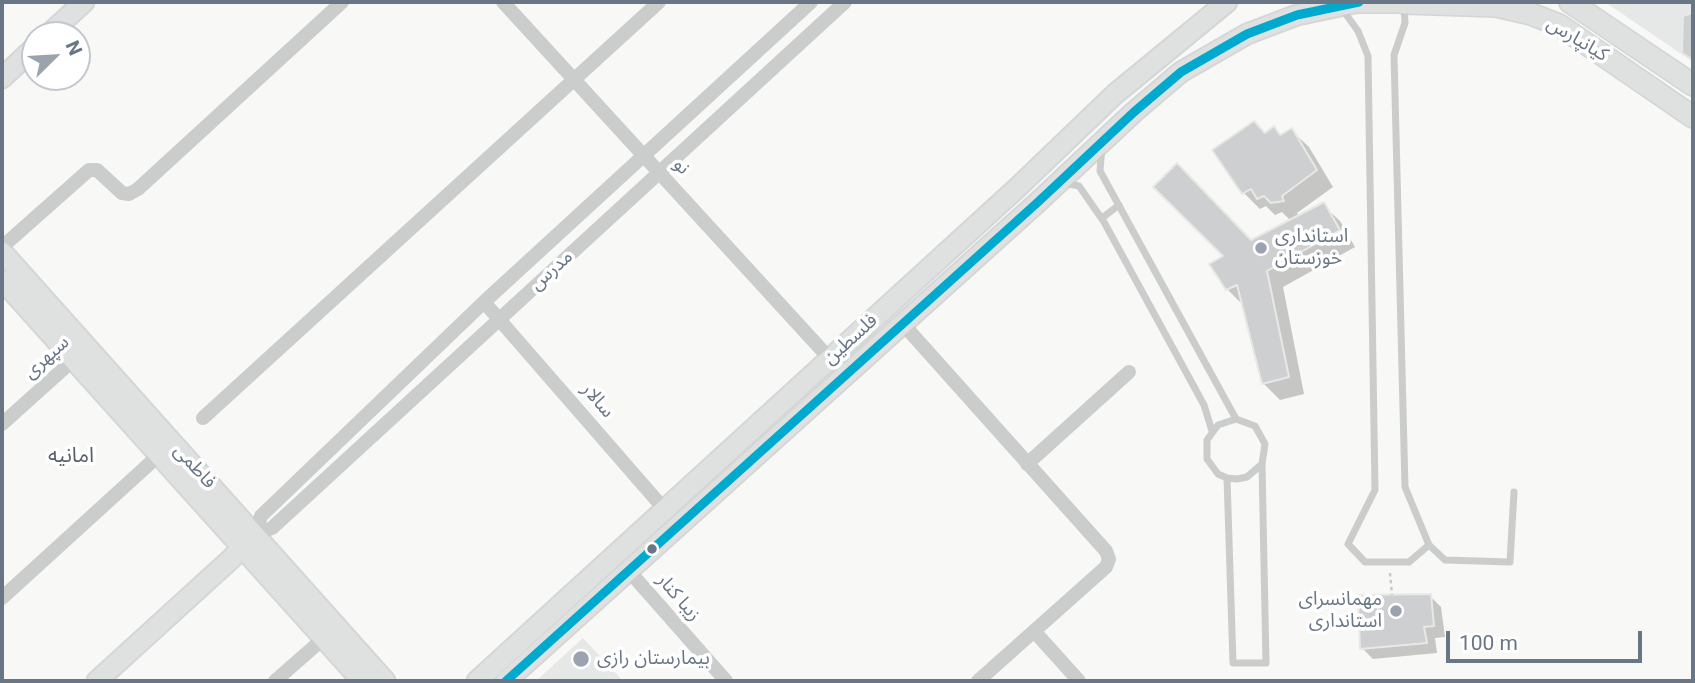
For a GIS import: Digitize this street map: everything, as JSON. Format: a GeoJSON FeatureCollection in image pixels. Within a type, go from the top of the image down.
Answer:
{"type":"FeatureCollection","features":[{"type":"Feature","properties":{"kind":"main road","name":"کیانپارس"},"geometry":{"type":"LineString","coordinates":[[1570,2],[1693,85]]}},
{"type":"Feature","properties":{"kind":"main road","name":"کیانپارس"},"geometry":{"type":"LineString","coordinates":[[1353,3],[1496,6],[1531,14],[1559,25],[1693,117]]}},
{"type":"Feature","properties":{"kind":"street"},"geometry":{"type":"LineString","coordinates":[[63,21],[84,2]]}},
{"type":"Feature","properties":{"kind":"street"},"geometry":{"type":"LineString","coordinates":[[2,250],[89,170],[97,170],[122,193],[129,194],[138,189],[342,2]]}},
{"type":"Feature","properties":{"kind":"street","name":"نو"},"geometry":{"type":"LineString","coordinates":[[503,2],[830,359]]}},
{"type":"Feature","properties":{"kind":"street"},"geometry":{"type":"LineString","coordinates":[[204,418],[659,2]]}},
{"type":"Feature","properties":{"kind":"street","name":"مدرس"},"geometry":{"type":"LineString","coordinates":[[249,540],[261,516],[484,302],[811,2]]}},
{"type":"Feature","properties":{"kind":"street","name":"مدرس"},"geometry":{"type":"LineString","coordinates":[[97,681],[249,540],[272,528],[845,2]]}},
{"type":"Feature","properties":{"kind":"street","name":"فلسطین"},"geometry":{"type":"LineString","coordinates":[[477,681],[967,234],[1115,94],[1227,2]]}},
{"type":"Feature","properties":{"kind":"street","name":"فلسطین"},"geometry":{"type":"LineString","coordinates":[[506,681],[1181,72],[1247,34],[1297,15],[1353,3]]}},
{"type":"Feature","properties":{"kind":"street"},"geometry":{"type":"LineString","coordinates":[[2,78],[21,60]]}},
{"type":"Feature","properties":{"kind":"street"},"geometry":{"type":"LineString","coordinates":[[967,234],[983,252]]}},
{"type":"Feature","properties":{"kind":"street","name":"فاطمی"},"geometry":{"type":"LineString","coordinates":[[2,250],[159,455],[249,540],[324,638],[362,681]]}},
{"type":"Feature","properties":{"kind":"street","name":"فاطمی"},"geometry":{"type":"LineString","coordinates":[[2,280],[80,354],[249,540],[385,681]]}},
{"type":"Feature","properties":{"kind":"street","name":"سالار"},"geometry":{"type":"LineString","coordinates":[[484,302],[665,510]]}},
{"type":"Feature","properties":{"kind":"street"},"geometry":{"type":"LineString","coordinates":[[903,324],[1105,551],[1108,559],[1107,567],[978,681]]}},
{"type":"Feature","properties":{"kind":"street","name":"سپهری"},"geometry":{"type":"LineString","coordinates":[[2,424],[80,354]]}},
{"type":"Feature","properties":{"kind":"street"},"geometry":{"type":"LineString","coordinates":[[1027,464],[1129,372]]}},
{"type":"Feature","properties":{"kind":"street"},"geometry":{"type":"LineString","coordinates":[[2,598],[159,455]]}},
{"type":"Feature","properties":{"kind":"street","name":"زیبا کنار"},"geometry":{"type":"LineString","coordinates":[[629,571],[726,681]]}},
{"type":"Feature","properties":{"kind":"street"},"geometry":{"type":"LineString","coordinates":[[1034,631],[1079,681]]}},
{"type":"Feature","properties":{"kind":"street"},"geometry":{"type":"LineString","coordinates":[[275,681],[324,638]]}},
{"type":"Feature","properties":{"kind":"lane"},"geometry":{"type":"LineString","coordinates":[[1405,2],[1405,23],[1394,55],[1405,487],[1429,545],[1445,560],[1510,562],[1514,492]]}},
{"type":"Feature","properties":{"kind":"lane"},"geometry":{"type":"LineString","coordinates":[[1353,3],[1358,31],[1368,56],[1375,490],[1348,544],[1365,562],[1409,562],[1429,545]]}},
{"type":"Feature","properties":{"kind":"lane"},"geometry":{"type":"LineString","coordinates":[[1103,142],[1100,171],[1236,419]]}},
{"type":"Feature","properties":{"kind":"lane"},"geometry":{"type":"LineString","coordinates":[[1059,183],[1079,186],[1102,218],[1203,405],[1212,431]]}},
{"type":"Feature","properties":{"kind":"lane"},"geometry":{"type":"LineString","coordinates":[[1102,218],[1119,205]]}},
{"type":"Feature","properties":{"kind":"lane"},"geometry":{"type":"LineString","coordinates":[[1227,478],[1233,663],[1266,663],[1262,464],[1265,444],[1255,426],[1236,419],[1226,421],[1212,431],[1207,440],[1207,459],[1218,474],[1227,478],[1237,480],[1247,477],[1262,464]]}},
{"type":"Feature","properties":{"kind":"path"},"geometry":{"type":"LineString","coordinates":[[1389,562],[1392,595]]}},
{"type":"Feature","properties":{"kind":"shaded area"},"geometry":{"type":"Polygon","coordinates":[[[1605,2],[1693,2],[1693,64],[1690,60],[1605,2]]]}},
{"type":"Feature","properties":{"kind":"shaded area","name":"بیمارستان رازی"},"geometry":{"type":"Polygon","coordinates":[[[583,638],[623,681],[536,681],[583,638]]]}},
{"type":"Feature","properties":{"kind":"building"},"geometry":{"type":"Polygon","coordinates":[[[1693,13],[1693,60],[1682,53],[1683,16],[1693,13]]]}},
{"type":"Feature","properties":{"kind":"building"},"geometry":{"type":"Polygon","coordinates":[[[1254,121],[1265,133],[1274,126],[1280,135],[1292,128],[1317,170],[1282,196],[1284,201],[1271,203],[1264,196],[1257,199],[1251,189],[1242,194],[1212,150],[1254,121]]]}},
{"type":"Feature","properties":{"kind":"building","name":"استانداری خوزستان"},"geometry":{"type":"Polygon","coordinates":[[[1177,163],[1251,240],[1324,202],[1340,230],[1267,271],[1289,377],[1262,384],[1237,285],[1226,290],[1209,264],[1223,256],[1153,187],[1177,163]]]}},
{"type":"Feature","properties":{"kind":"building","name":"مهمانسرای استانداری"},"geometry":{"type":"Polygon","coordinates":[[[1431,594],[1434,626],[1424,627],[1427,643],[1360,649],[1358,595],[1431,594]]]}},
{"type":"Feature","properties":{"kind":"transit line"},"geometry":{"type":"LineString","coordinates":[[506,681],[1181,72],[1247,34],[1297,15],[1359,2]]}},
{"type":"Feature","properties":{"kind":"place","name":"استانداری خوزستان"},"geometry":{"type":"Point","coordinates":[1261,248]}},
{"type":"Feature","properties":{"kind":"place","name":"مهمانسرای استانداری"},"geometry":{"type":"Point","coordinates":[1396,611]}},
{"type":"Feature","properties":{"kind":"place","name":"بیمارستان رازی"},"geometry":{"type":"Point","coordinates":[581,659]}},
{"type":"Feature","properties":{"kind":"district","name":"امانیه"},"geometry":{"type":"Point","coordinates":[71,457]}}]}
